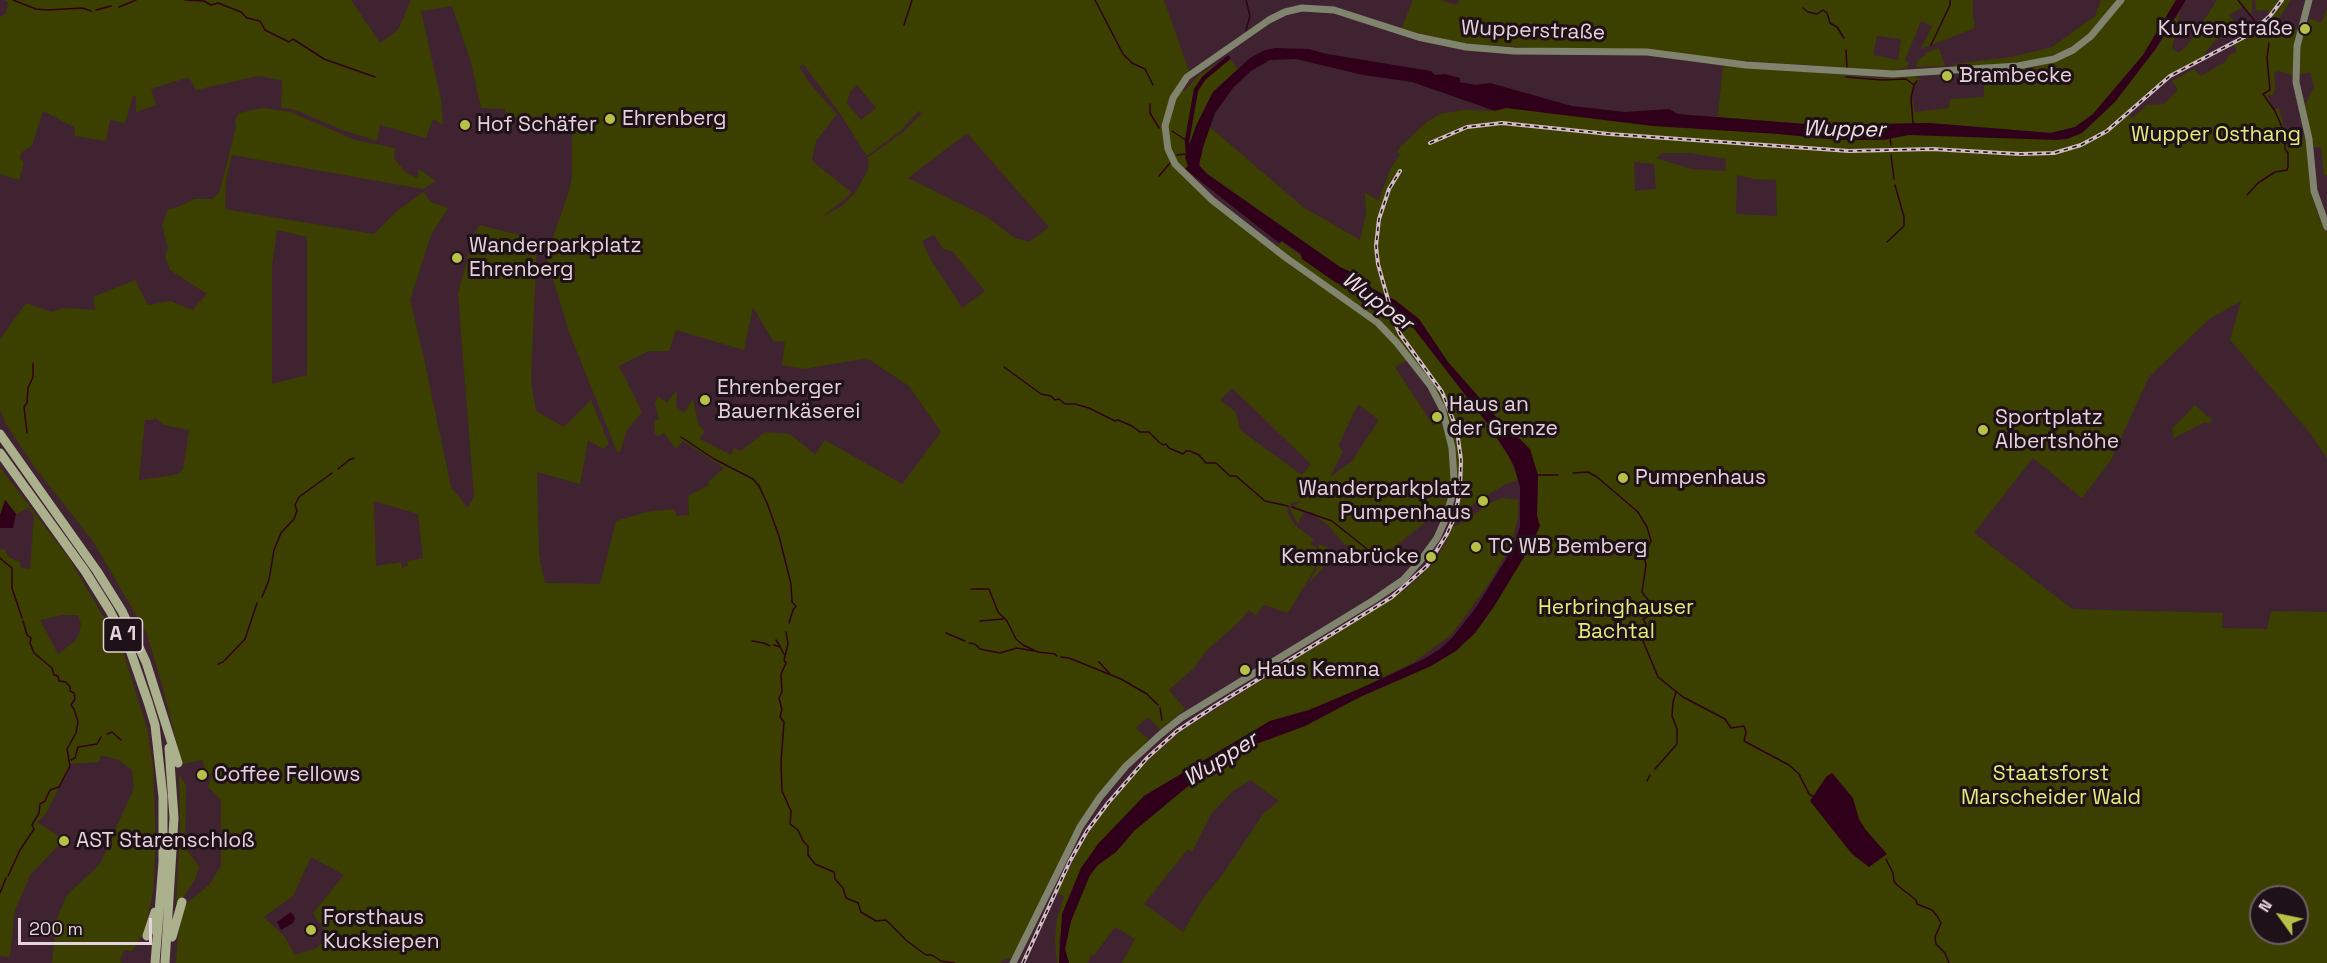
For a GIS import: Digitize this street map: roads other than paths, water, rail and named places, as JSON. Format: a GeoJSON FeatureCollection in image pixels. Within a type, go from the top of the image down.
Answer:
{"type":"FeatureCollection","features":[{"type":"Feature","properties":{"kind":"highway","name":"A 1"},"geometry":{"type":"LineString","coordinates":[[0,434],[38,488],[46,509],[110,611],[129,647],[146,693],[155,725],[162,776],[164,819],[155,963]]}},
{"type":"Feature","properties":{"kind":"highway","name":"A 1"},"geometry":{"type":"LineString","coordinates":[[0,453],[30,495],[46,509],[97,571],[122,611],[146,662],[166,728],[174,818],[166,960]]}},
{"type":"Feature","properties":{"kind":"highway"},"geometry":{"type":"LineString","coordinates":[[166,728],[178,763]]}},
{"type":"Feature","properties":{"kind":"highway"},"geometry":{"type":"LineString","coordinates":[[147,936],[160,898]]}},
{"type":"Feature","properties":{"kind":"highway"},"geometry":{"type":"LineString","coordinates":[[166,960],[182,902]]}},
{"type":"Feature","properties":{"kind":"main road","name":"Wupperstraße"},"geometry":{"type":"LineString","coordinates":[[1013,963],[1080,827],[1100,797],[1135,757],[1181,718],[1384,593],[1409,573],[1421,560],[1444,523],[1454,486],[1451,440],[1442,408],[1430,385],[1386,330],[1285,257],[1212,200],[1181,172],[1170,156],[1165,126],[1171,103],[1180,85],[1201,66],[1269,20],[1293,10],[1322,8],[1418,37],[1466,47],[1524,51],[1647,52],[1746,65],[1893,74],[2007,68],[2054,59],[2073,50],[2091,36],[2121,0]]}},
{"type":"Feature","properties":{"kind":"main road"},"geometry":{"type":"LineString","coordinates":[[2309,0],[2296,54],[2296,81],[2309,139],[2314,191],[2327,227]]}},
{"type":"Feature","properties":{"kind":"water","name":"Wupper"},"geometry":{"type":"Polygon","coordinates":[[[2176,0],[2186,0],[2154,51],[2115,102],[2082,133],[2067,139],[2056,140],[1909,135],[1883,140],[1839,140],[1653,126],[1506,108],[1495,111],[1412,82],[1363,75],[1296,59],[1270,60],[1251,71],[1233,88],[1215,113],[1199,165],[1207,174],[1340,267],[1360,276],[1373,289],[1395,300],[1419,319],[1448,362],[1512,435],[1530,449],[1538,475],[1537,516],[1540,526],[1495,605],[1475,633],[1456,651],[1431,666],[1360,697],[1305,726],[1248,747],[1193,782],[1134,831],[1116,852],[1098,865],[1090,875],[1071,921],[1065,949],[1069,963],[1059,963],[1062,914],[1081,868],[1098,844],[1144,796],[1270,721],[1309,710],[1359,689],[1424,659],[1440,649],[1452,638],[1477,606],[1514,546],[1520,526],[1520,487],[1514,466],[1487,423],[1412,326],[1400,321],[1371,300],[1335,282],[1302,259],[1301,254],[1282,241],[1279,243],[1185,169],[1188,166],[1185,157],[1196,126],[1213,92],[1250,58],[1265,50],[1276,48],[1309,49],[1431,71],[1435,75],[1445,74],[1460,78],[1460,82],[1476,85],[1490,83],[1572,106],[1625,112],[1669,109],[1678,114],[1818,125],[1929,123],[2051,133],[2075,127],[2093,114],[2143,55],[2176,0]]]}},
{"type":"Feature","properties":{"kind":"water"},"geometry":{"type":"Polygon","coordinates":[[[5,500],[16,514],[13,528],[0,528],[0,515],[5,500]]]}},
{"type":"Feature","properties":{"kind":"water"},"geometry":{"type":"Polygon","coordinates":[[[1832,773],[1853,798],[1859,819],[1865,829],[1887,854],[1869,867],[1852,854],[1810,801],[1826,777],[1832,773]]]}},
{"type":"Feature","properties":{"kind":"water"},"geometry":{"type":"Polygon","coordinates":[[[291,912],[295,918],[293,923],[281,930],[277,922],[291,912]]]}},
{"type":"Feature","properties":{"kind":"waterway"},"geometry":{"type":"LineString","coordinates":[[13,0],[36,9],[82,8],[91,11]]}},
{"type":"Feature","properties":{"kind":"waterway"},"geometry":{"type":"LineString","coordinates":[[119,7],[136,0]]}},
{"type":"Feature","properties":{"kind":"waterway"},"geometry":{"type":"LineString","coordinates":[[185,0],[204,1],[211,5],[218,3],[241,12],[247,18],[260,21],[265,30],[289,42],[293,39],[324,59],[375,77]]}},
{"type":"Feature","properties":{"kind":"waterway"},"geometry":{"type":"LineString","coordinates":[[904,25],[912,0]]}},
{"type":"Feature","properties":{"kind":"waterway"},"geometry":{"type":"LineString","coordinates":[[1095,0],[1123,54],[1132,63],[1145,69],[1153,85]]}},
{"type":"Feature","properties":{"kind":"waterway"},"geometry":{"type":"LineString","coordinates":[[1246,0],[1250,16],[1246,30]]}},
{"type":"Feature","properties":{"kind":"waterway"},"geometry":{"type":"LineString","coordinates":[[1931,45],[1950,5],[1950,0]]}},
{"type":"Feature","properties":{"kind":"waterway"},"geometry":{"type":"LineString","coordinates":[[2238,0],[2254,20]]}},
{"type":"Feature","properties":{"kind":"waterway"},"geometry":{"type":"LineString","coordinates":[[96,10],[111,6]]}},
{"type":"Feature","properties":{"kind":"waterway"},"geometry":{"type":"LineString","coordinates":[[1803,8],[1817,14],[1823,10],[1827,13],[1830,23],[1837,27],[1844,38]]}},
{"type":"Feature","properties":{"kind":"waterway"},"geometry":{"type":"LineString","coordinates":[[2247,195],[2258,183],[2275,172],[2287,170],[2288,167],[2284,132],[2275,111],[2263,94],[2270,90],[2267,58],[2269,43]]}},
{"type":"Feature","properties":{"kind":"waterway"},"geometry":{"type":"LineString","coordinates":[[1846,50],[1847,68]]}},
{"type":"Feature","properties":{"kind":"waterway"},"geometry":{"type":"LineString","coordinates":[[1188,154],[1187,141],[1196,90],[1204,78],[1228,58]]}},
{"type":"Feature","properties":{"kind":"waterway"},"geometry":{"type":"LineString","coordinates":[[1846,77],[1906,79],[1914,85]]}},
{"type":"Feature","properties":{"kind":"waterway"},"geometry":{"type":"LineString","coordinates":[[1913,123],[1911,98],[1917,81]]}},
{"type":"Feature","properties":{"kind":"waterway"},"geometry":{"type":"LineString","coordinates":[[1150,104],[1150,113],[1159,128]]}},
{"type":"Feature","properties":{"kind":"waterway"},"geometry":{"type":"LineString","coordinates":[[1172,131],[1187,141]]}},
{"type":"Feature","properties":{"kind":"waterway","name":"Wupper"},"geometry":{"type":"LineString","coordinates":[[1890,137],[1891,145]]}},
{"type":"Feature","properties":{"kind":"waterway"},"geometry":{"type":"LineString","coordinates":[[1177,155],[1185,154]]}},
{"type":"Feature","properties":{"kind":"waterway"},"geometry":{"type":"LineString","coordinates":[[1891,155],[1894,179]]}},
{"type":"Feature","properties":{"kind":"waterway"},"geometry":{"type":"LineString","coordinates":[[1159,176],[1170,163]]}},
{"type":"Feature","properties":{"kind":"waterway"},"geometry":{"type":"LineString","coordinates":[[1887,242],[1904,226],[1904,217],[1895,185]]}},
{"type":"Feature","properties":{"kind":"waterway"},"geometry":{"type":"LineString","coordinates":[[27,433],[24,407],[33,377],[33,363]]}},
{"type":"Feature","properties":{"kind":"waterway"},"geometry":{"type":"LineString","coordinates":[[1004,367],[1041,394],[1051,396],[1055,400],[1059,399],[1065,404],[1089,408],[1115,421],[1118,420],[1132,426],[1140,432],[1149,432],[1169,448],[1183,454],[1190,451],[1199,455],[1206,463],[1216,463],[1230,476],[1236,476],[1265,501],[1288,506]]}},
{"type":"Feature","properties":{"kind":"waterway"},"geometry":{"type":"LineString","coordinates":[[681,437],[714,459],[753,479],[759,486],[779,536],[791,584],[792,602],[796,606],[789,623]]}},
{"type":"Feature","properties":{"kind":"waterway"},"geometry":{"type":"LineString","coordinates":[[338,469],[354,458]]}},
{"type":"Feature","properties":{"kind":"waterway"},"geometry":{"type":"LineString","coordinates":[[1573,473],[1588,472],[1597,477],[1638,512],[1647,527],[1651,541],[1644,556],[1646,565],[1642,592],[1651,604],[1647,617],[1643,619],[1646,624],[1641,636],[1658,677],[1683,697],[1725,719],[1731,728],[1744,726],[1746,732],[1744,741],[1789,765],[1799,774],[1809,794],[1814,797]]}},
{"type":"Feature","properties":{"kind":"waterway"},"geometry":{"type":"LineString","coordinates":[[262,597],[269,580],[274,550],[281,533],[294,519],[297,511],[295,505],[299,497],[332,473]]}},
{"type":"Feature","properties":{"kind":"waterway"},"geometry":{"type":"LineString","coordinates":[[1538,475],[1558,475]]}},
{"type":"Feature","properties":{"kind":"waterway"},"geometry":{"type":"LineString","coordinates":[[1292,507],[1332,521],[1367,549]]}},
{"type":"Feature","properties":{"kind":"waterway"},"geometry":{"type":"LineString","coordinates":[[0,558],[12,568],[12,588],[22,618]]}},
{"type":"Feature","properties":{"kind":"waterway"},"geometry":{"type":"LineString","coordinates":[[971,589],[989,589],[998,612],[1007,621],[1016,639],[1023,645],[1038,652],[1057,656]]}},
{"type":"Feature","properties":{"kind":"waterway"},"geometry":{"type":"LineString","coordinates":[[218,664],[223,662],[245,639],[257,603]]}},
{"type":"Feature","properties":{"kind":"waterway"},"geometry":{"type":"LineString","coordinates":[[980,621],[1003,619]]}},
{"type":"Feature","properties":{"kind":"waterway"},"geometry":{"type":"LineString","coordinates":[[8,876],[20,850],[34,829],[32,825],[39,813],[40,804],[45,801],[50,790],[59,787],[70,766],[67,749],[76,733],[78,722],[71,705],[75,699],[74,693],[70,691],[66,682],[59,681],[52,668],[34,653],[30,643],[31,638],[27,635],[23,621]]}},
{"type":"Feature","properties":{"kind":"waterway"},"geometry":{"type":"LineString","coordinates":[[786,632],[788,644],[784,660],[786,663],[781,674],[782,692],[779,698],[782,710],[780,717],[784,722],[781,762],[782,791],[791,811],[790,824],[798,830],[808,846],[808,855],[815,864],[834,872],[835,879],[843,888],[846,898],[858,903],[861,912],[876,921],[886,920],[907,941],[926,955],[955,963]]}},
{"type":"Feature","properties":{"kind":"waterway"},"geometry":{"type":"LineString","coordinates":[[946,633],[965,641]]}},
{"type":"Feature","properties":{"kind":"waterway"},"geometry":{"type":"LineString","coordinates":[[776,640],[780,646]]}},
{"type":"Feature","properties":{"kind":"waterway"},"geometry":{"type":"LineString","coordinates":[[752,641],[770,646]]}},
{"type":"Feature","properties":{"kind":"waterway"},"geometry":{"type":"LineString","coordinates":[[969,643],[975,644],[980,649],[1000,653],[1017,648],[1034,651]]}},
{"type":"Feature","properties":{"kind":"waterway"},"geometry":{"type":"LineString","coordinates":[[774,645],[780,647],[784,654]]}},
{"type":"Feature","properties":{"kind":"waterway"},"geometry":{"type":"LineString","coordinates":[[1061,657],[1069,658],[1121,679],[1147,694],[1158,705]]}},
{"type":"Feature","properties":{"kind":"waterway"},"geometry":{"type":"LineString","coordinates":[[1099,662],[1110,674]]}},
{"type":"Feature","properties":{"kind":"waterway"},"geometry":{"type":"LineString","coordinates":[[1655,769],[1677,744],[1677,729],[1672,716],[1676,692]]}},
{"type":"Feature","properties":{"kind":"waterway"},"geometry":{"type":"LineString","coordinates":[[1160,708],[1162,720]]}},
{"type":"Feature","properties":{"kind":"waterway"},"geometry":{"type":"LineString","coordinates":[[107,734],[112,732],[121,740]]}},
{"type":"Feature","properties":{"kind":"waterway"},"geometry":{"type":"LineString","coordinates":[[71,760],[75,758],[78,747],[97,744],[101,737]]}},
{"type":"Feature","properties":{"kind":"waterway"},"geometry":{"type":"LineString","coordinates":[[1647,781],[1650,775]]}},
{"type":"Feature","properties":{"kind":"waterway"},"geometry":{"type":"LineString","coordinates":[[1886,859],[1897,885],[1916,900],[1917,904],[1932,910],[1937,916],[1941,923],[1935,937],[1936,944],[1945,953],[1949,963]]}},
{"type":"Feature","properties":{"kind":"waterway"},"geometry":{"type":"LineString","coordinates":[[0,893],[6,878]]}},
{"type":"Feature","properties":{"kind":"railway"},"geometry":{"type":"LineString","coordinates":[[1430,143],[1467,127],[1502,123],[1609,134],[1849,151],[1932,149],[2020,154],[2054,153],[2081,145],[2107,131],[2170,76],[2248,35],[2270,16],[2282,0]]}},
{"type":"Feature","properties":{"kind":"railway"},"geometry":{"type":"LineString","coordinates":[[1023,963],[1070,861],[1087,831],[1147,758],[1177,731],[1215,706],[1392,597],[1427,566],[1447,534],[1455,516],[1460,490],[1461,460],[1457,430],[1442,392],[1400,334],[1394,321],[1378,264],[1376,246],[1379,219],[1389,189],[1400,171]]}},
{"type":"Feature","properties":{"kind":"place","name":"Kurvenstraße"},"geometry":{"type":"Point","coordinates":[2305,29]}},
{"type":"Feature","properties":{"kind":"place","name":"Brambecke"},"geometry":{"type":"Point","coordinates":[1947,76]}},
{"type":"Feature","properties":{"kind":"place","name":"Ehrenberg"},"geometry":{"type":"Point","coordinates":[610,119]}},
{"type":"Feature","properties":{"kind":"place","name":"Hof Schäfer"},"geometry":{"type":"Point","coordinates":[465,125]}},
{"type":"Feature","properties":{"kind":"place","name":"Wanderparkplatz Ehrenberg"},"geometry":{"type":"Point","coordinates":[457,258]}},
{"type":"Feature","properties":{"kind":"place","name":"Ehrenberger Bauernkäserei"},"geometry":{"type":"Point","coordinates":[705,400]}},
{"type":"Feature","properties":{"kind":"place","name":"Haus an der Grenze"},"geometry":{"type":"Point","coordinates":[1437,417]}},
{"type":"Feature","properties":{"kind":"place","name":"Sportplatz Albertshöhe"},"geometry":{"type":"Point","coordinates":[1983,430]}},
{"type":"Feature","properties":{"kind":"place","name":"Pumpenhaus"},"geometry":{"type":"Point","coordinates":[1623,478]}},
{"type":"Feature","properties":{"kind":"place","name":"Wanderparkplatz Pumpenhaus"},"geometry":{"type":"Point","coordinates":[1483,501]}},
{"type":"Feature","properties":{"kind":"place","name":"TC WB Bemberg"},"geometry":{"type":"Point","coordinates":[1476,547]}},
{"type":"Feature","properties":{"kind":"place","name":"Kemnabrücke"},"geometry":{"type":"Point","coordinates":[1431,557]}},
{"type":"Feature","properties":{"kind":"place","name":"Haus Kemna"},"geometry":{"type":"Point","coordinates":[1245,670]}},
{"type":"Feature","properties":{"kind":"place","name":"Coffee Fellows"},"geometry":{"type":"Point","coordinates":[202,775]}},
{"type":"Feature","properties":{"kind":"place","name":"AST Starenschloß"},"geometry":{"type":"Point","coordinates":[64,841]}},
{"type":"Feature","properties":{"kind":"place","name":"Forsthaus Kucksiepen"},"geometry":{"type":"Point","coordinates":[311,930]}},
{"type":"Feature","properties":{"kind":"park label","name":"Wupper Osthang"},"geometry":{"type":"Point","coordinates":[2216,135]}},
{"type":"Feature","properties":{"kind":"park label","name":"Herbringhauser Bachtal"},"geometry":{"type":"Point","coordinates":[1616,620]}},
{"type":"Feature","properties":{"kind":"park label","name":"Staatsforst Marscheider Wald"},"geometry":{"type":"Point","coordinates":[2051,786]}}]}
